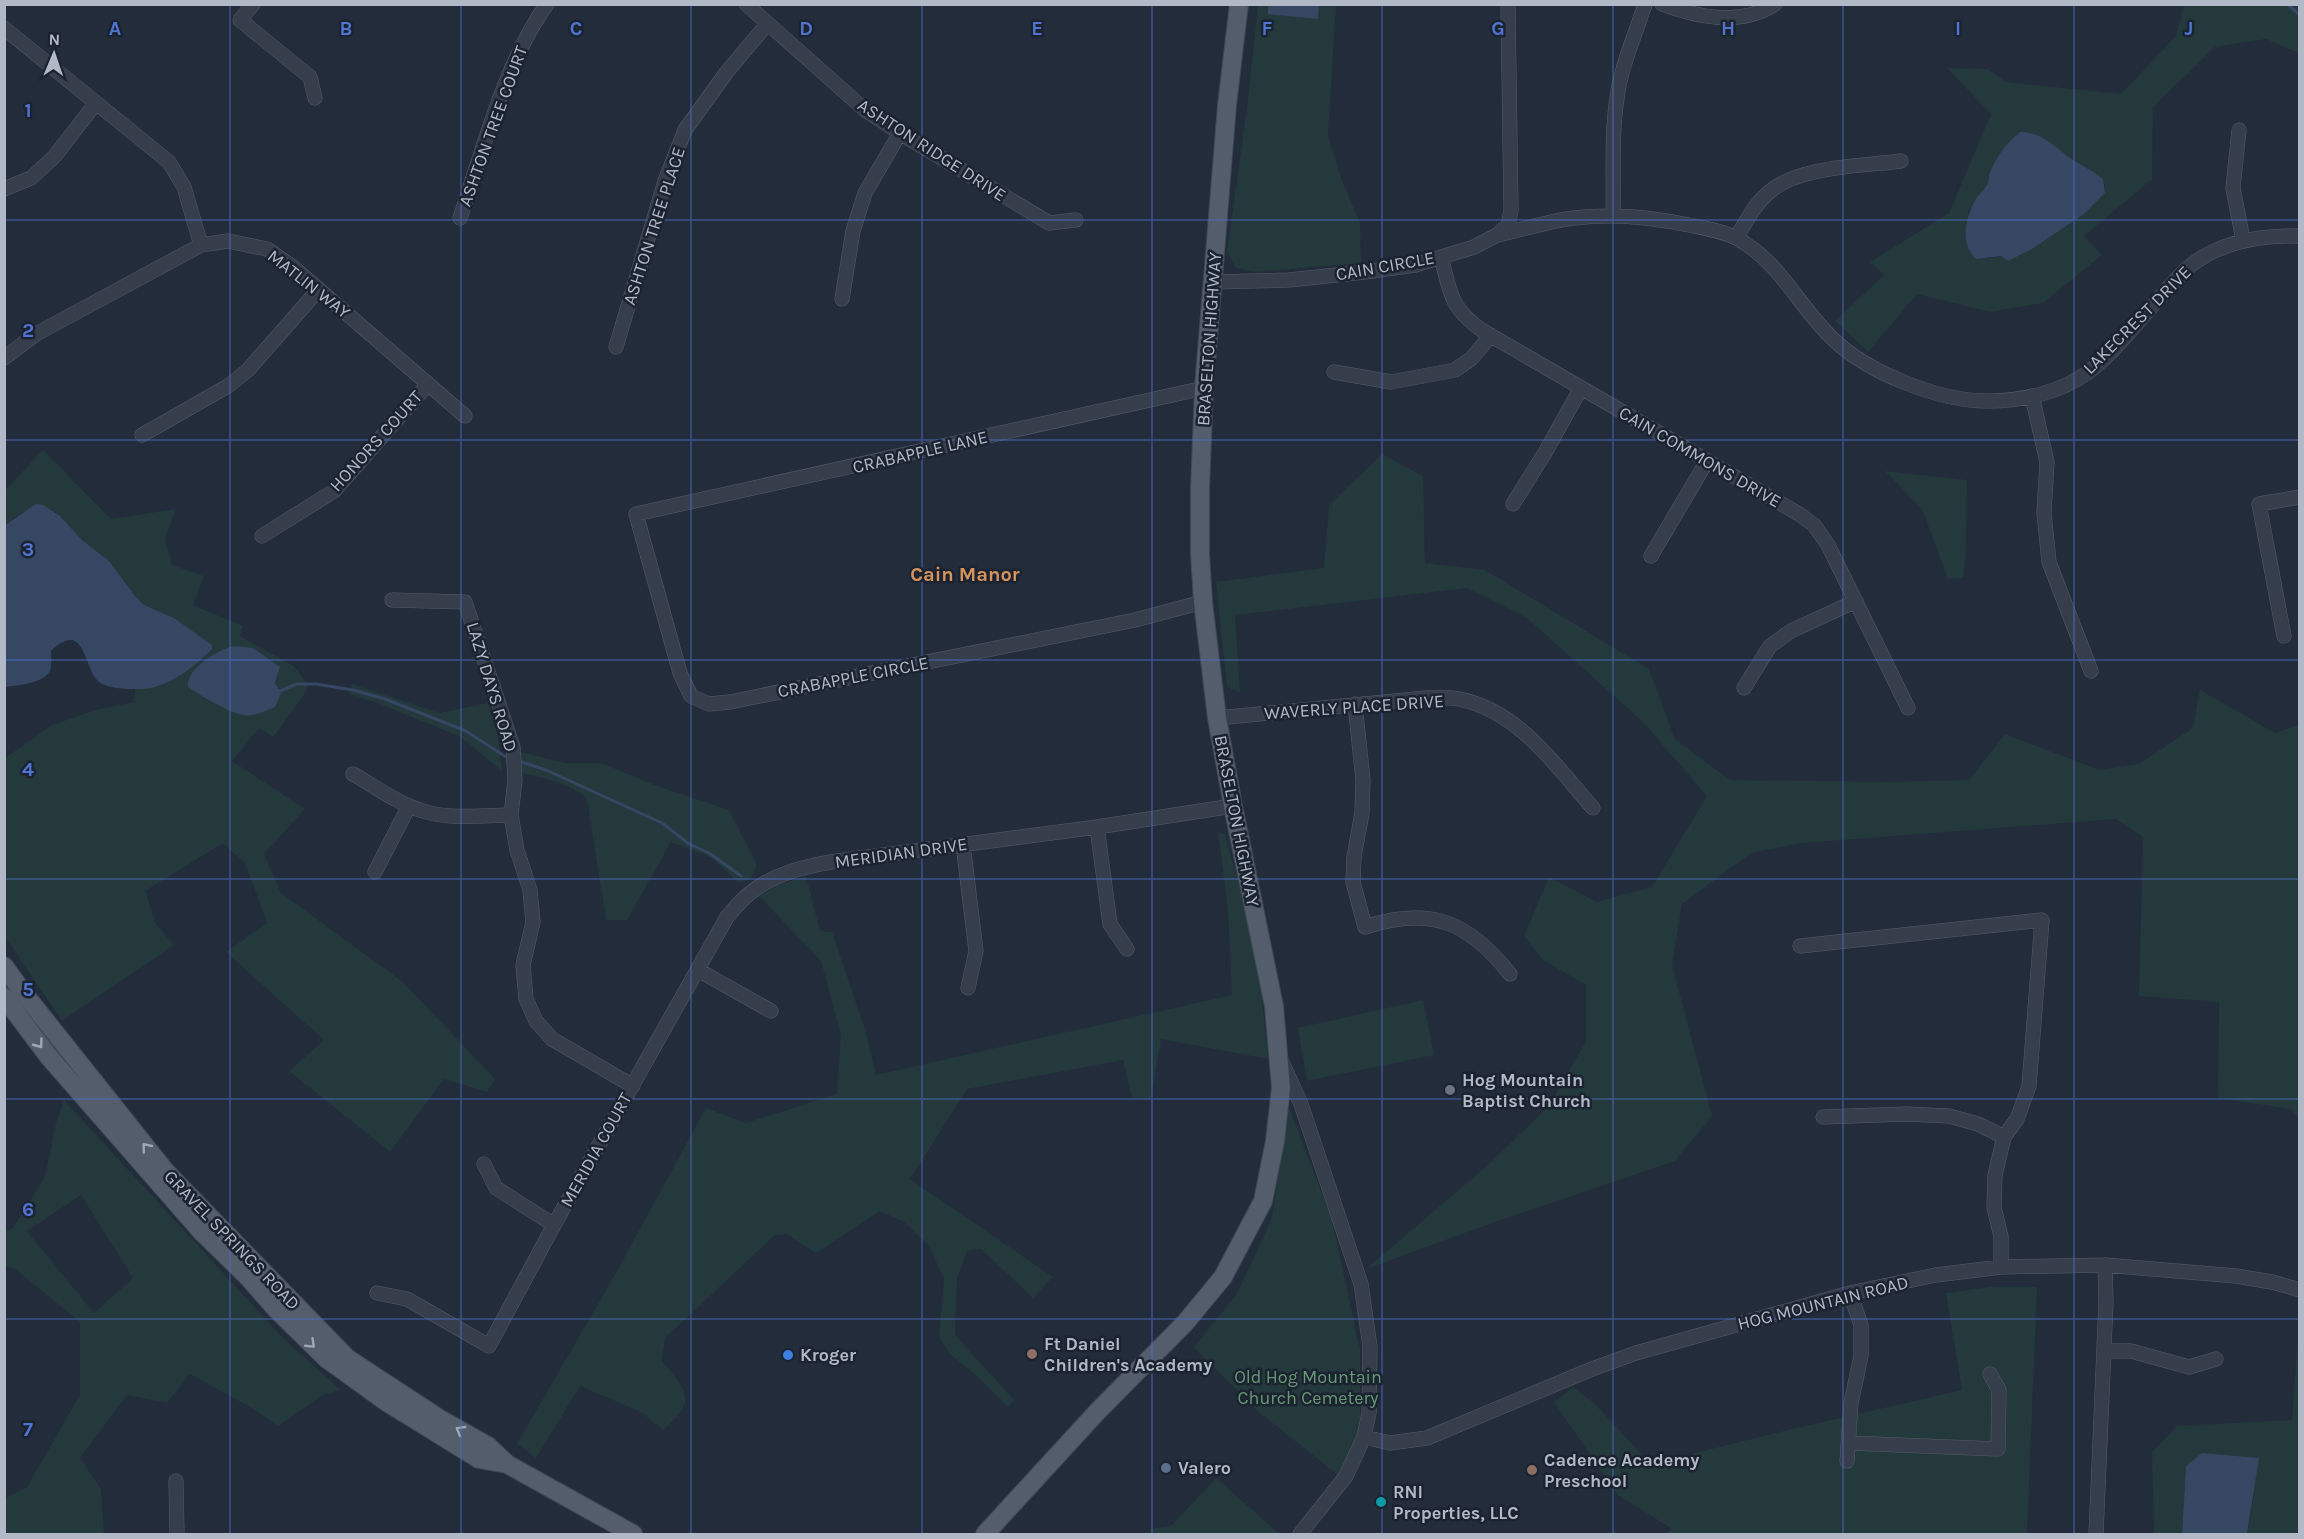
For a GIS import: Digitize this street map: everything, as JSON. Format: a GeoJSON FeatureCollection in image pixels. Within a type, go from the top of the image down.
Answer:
{"type":"FeatureCollection","features":[{"type":"Feature","properties":{"kind":"main road","name":"BRASELTON HIGHWAY"},"geometry":{"type":"LineString","coordinates":[[986,1534],[1097,1412],[1185,1323],[1223,1277],[1263,1201],[1280,1108],[1280,1059],[1274,1006],[1217,718],[1203,602],[1200,488],[1204,388],[1227,105],[1239,4]]}},
{"type":"Feature","properties":{"kind":"main road","name":"GRAVEL SPRINGS ROAD"},"geometry":{"type":"LineString","coordinates":[[4,966],[166,1172],[346,1358],[440,1419],[488,1446],[507,1464],[633,1534]]}},
{"type":"Feature","properties":{"kind":"main road","name":"GRAVEL SPRINGS ROAD"},"geometry":{"type":"LineString","coordinates":[[4,997],[49,1057],[193,1222],[327,1359],[385,1401],[479,1459],[507,1464]]}},
{"type":"Feature","properties":{"kind":"street"},"geometry":{"type":"LineString","coordinates":[[253,4],[240,20],[310,77],[315,99]]}},
{"type":"Feature","properties":{"kind":"street","name":"ASHTON TREE COURT"},"geometry":{"type":"LineString","coordinates":[[460,218],[515,59],[532,24],[547,4]]}},
{"type":"Feature","properties":{"kind":"street","name":"ASHTON RIDGE DRIVE"},"geometry":{"type":"LineString","coordinates":[[746,4],[864,109],[900,133],[1049,223],[1076,220]]}},
{"type":"Feature","properties":{"kind":"street"},"geometry":{"type":"LineString","coordinates":[[1497,236],[1508,225],[1511,211],[1508,4]]}},
{"type":"Feature","properties":{"kind":"street"},"geometry":{"type":"LineString","coordinates":[[1613,215],[1616,99],[1622,71],[1645,4]]}},
{"type":"Feature","properties":{"kind":"street"},"geometry":{"type":"LineString","coordinates":[[1662,4],[1710,18],[1742,16],[1775,4]]}},
{"type":"Feature","properties":{"kind":"street","name":"ASHTON TREE PLACE"},"geometry":{"type":"LineString","coordinates":[[616,347],[664,181],[685,130],[726,73],[767,24]]}},
{"type":"Feature","properties":{"kind":"street"},"geometry":{"type":"LineString","coordinates":[[4,28],[169,162],[184,187],[201,245]]}},
{"type":"Feature","properties":{"kind":"street"},"geometry":{"type":"LineString","coordinates":[[4,189],[31,178],[54,157],[96,103]]}},
{"type":"Feature","properties":{"kind":"street"},"geometry":{"type":"LineString","coordinates":[[2239,130],[2232,188],[2243,240]]}},
{"type":"Feature","properties":{"kind":"street"},"geometry":{"type":"LineString","coordinates":[[842,299],[853,231],[865,193],[900,133]]}},
{"type":"Feature","properties":{"kind":"street"},"geometry":{"type":"LineString","coordinates":[[1736,238],[1756,205],[1770,191],[1787,181],[1810,173],[1901,161]]}},
{"type":"Feature","properties":{"kind":"street","name":"LAKECREST DRIVE"},"geometry":{"type":"LineString","coordinates":[[1497,236],[1573,218],[1613,215],[1654,218],[1702,227],[1736,238],[1766,258],[1787,280],[1833,340],[1864,363],[1891,376],[1935,392],[1959,398],[1990,401],[2032,396],[2064,385],[2087,373],[2191,265],[2243,240],[2300,236]]}},
{"type":"Feature","properties":{"kind":"street","name":"CAIN CIRCLE"},"geometry":{"type":"LineString","coordinates":[[1213,282],[1289,280],[1365,273],[1416,265],[1474,247],[1497,236]]}},
{"type":"Feature","properties":{"kind":"street","name":"MATLIN WAY"},"geometry":{"type":"LineString","coordinates":[[4,358],[36,334],[201,245],[228,241],[267,249],[293,267],[465,416]]}},
{"type":"Feature","properties":{"kind":"street","name":"CAIN COMMONS DRIVE"},"geometry":{"type":"LineString","coordinates":[[1441,257],[1452,299],[1464,318],[1814,525],[1828,545],[1908,708]]}},
{"type":"Feature","properties":{"kind":"street"},"geometry":{"type":"LineString","coordinates":[[142,435],[228,386],[248,370],[319,289]]}},
{"type":"Feature","properties":{"kind":"street"},"geometry":{"type":"LineString","coordinates":[[1334,372],[1391,382],[1455,370],[1472,358],[1491,335]]}},
{"type":"Feature","properties":{"kind":"street","name":"HONORS COURT"},"geometry":{"type":"LineString","coordinates":[[262,536],[334,491],[428,384]]}},
{"type":"Feature","properties":{"kind":"street","name":"CRABAPPLE LANE"},"geometry":{"type":"LineString","coordinates":[[636,514],[1204,388]]}},
{"type":"Feature","properties":{"kind":"street"},"geometry":{"type":"LineString","coordinates":[[1513,504],[1581,388]]}},
{"type":"Feature","properties":{"kind":"street"},"geometry":{"type":"LineString","coordinates":[[2032,396],[2047,462],[2044,513],[2049,562],[2091,671]]}},
{"type":"Feature","properties":{"kind":"street"},"geometry":{"type":"LineString","coordinates":[[1652,556],[1707,461]]}},
{"type":"Feature","properties":{"kind":"street"},"geometry":{"type":"LineString","coordinates":[[2284,636],[2259,504],[2300,497]]}},
{"type":"Feature","properties":{"kind":"street","name":"CRABAPPLE CIRCLE"},"geometry":{"type":"LineString","coordinates":[[636,514],[680,673],[691,696],[709,704],[730,702],[1135,620],[1203,602]]}},
{"type":"Feature","properties":{"kind":"street","name":"LAZY DAYS ROAD"},"geometry":{"type":"LineString","coordinates":[[392,600],[465,602],[513,747],[515,780],[511,815],[517,850],[530,890],[533,922],[523,965],[526,999],[536,1021],[552,1039],[633,1086]]}},
{"type":"Feature","properties":{"kind":"street"},"geometry":{"type":"LineString","coordinates":[[1744,688],[1770,646],[1791,631],[1856,601]]}},
{"type":"Feature","properties":{"kind":"street","name":"WAVERLY PLACE DRIVE"},"geometry":{"type":"LineString","coordinates":[[1217,718],[1426,698],[1458,699],[1489,708],[1516,725],[1544,752],[1593,808]]}},
{"type":"Feature","properties":{"kind":"street"},"geometry":{"type":"LineString","coordinates":[[1355,704],[1363,780],[1362,813],[1354,857],[1353,882],[1365,927],[1404,917],[1428,918],[1449,924],[1468,932],[1491,950],[1510,974]]}},
{"type":"Feature","properties":{"kind":"street"},"geometry":{"type":"LineString","coordinates":[[353,774],[409,806],[425,812],[444,815],[511,815]]}},
{"type":"Feature","properties":{"kind":"street"},"geometry":{"type":"LineString","coordinates":[[375,872],[409,806]]}},
{"type":"Feature","properties":{"kind":"street","name":"MERIDIAN DRIVE"},"geometry":{"type":"LineString","coordinates":[[698,970],[727,917],[750,893],[801,867],[1233,806]]}},
{"type":"Feature","properties":{"kind":"street"},"geometry":{"type":"LineString","coordinates":[[1096,827],[1110,924],[1127,949]]}},
{"type":"Feature","properties":{"kind":"street"},"geometry":{"type":"LineString","coordinates":[[963,844],[976,951],[968,988]]}},
{"type":"Feature","properties":{"kind":"street"},"geometry":{"type":"LineString","coordinates":[[1800,946],[2042,920],[2029,1086],[2017,1119],[2004,1137],[1995,1175],[1994,1207],[2001,1236],[2001,1267]]}},
{"type":"Feature","properties":{"kind":"street"},"geometry":{"type":"LineString","coordinates":[[633,1086],[698,970],[771,1011]]}},
{"type":"Feature","properties":{"kind":"street"},"geometry":{"type":"LineString","coordinates":[[1280,1059],[1301,1104],[1361,1284],[1370,1347],[1369,1413],[1364,1437],[1346,1476],[1300,1534]]}},
{"type":"Feature","properties":{"kind":"street","name":"MERIDIA COURT"},"geometry":{"type":"LineString","coordinates":[[484,1164],[496,1188],[554,1224],[633,1086]]}},
{"type":"Feature","properties":{"kind":"street"},"geometry":{"type":"LineString","coordinates":[[1823,1117],[1895,1114],[1949,1116],[1978,1124],[2004,1137]]}},
{"type":"Feature","properties":{"kind":"street"},"geometry":{"type":"LineString","coordinates":[[377,1293],[407,1299],[489,1346],[554,1224]]}},
{"type":"Feature","properties":{"kind":"street"},"geometry":{"type":"LineString","coordinates":[[2096,1534],[2104,1351],[2105,1265]]}},
{"type":"Feature","properties":{"kind":"street","name":"HOG MOUNTAIN ROAD"},"geometry":{"type":"LineString","coordinates":[[1364,1437],[1390,1443],[1427,1438],[1636,1353],[1850,1293],[1936,1275],[2001,1267],[2105,1265],[2236,1276],[2272,1282],[2300,1290]]}},
{"type":"Feature","properties":{"kind":"street"},"geometry":{"type":"LineString","coordinates":[[1847,1461],[1851,1403],[1861,1356],[1861,1325],[1850,1293]]}},
{"type":"Feature","properties":{"kind":"street"},"geometry":{"type":"LineString","coordinates":[[2104,1351],[2132,1351],[2189,1367],[2216,1359]]}},
{"type":"Feature","properties":{"kind":"street"},"geometry":{"type":"LineString","coordinates":[[1848,1443],[1998,1449],[1999,1390],[1990,1374]]}},
{"type":"Feature","properties":{"kind":"street"},"geometry":{"type":"LineString","coordinates":[[176,1481],[177,1534]]}},
{"type":"Feature","properties":{"kind":"green space"},"geometry":{"type":"Polygon","coordinates":[[[1258,5],[1268,5],[1268,13],[1318,19],[1319,5],[1336,5],[1328,135],[1341,178],[1360,223],[1361,263],[1255,272],[1236,268],[1227,252],[1247,108],[1258,5]]]}},
{"type":"Feature","properties":{"kind":"green space"},"geometry":{"type":"Polygon","coordinates":[[[2184,5],[2299,5],[2299,53],[2266,39],[2215,47],[2153,107],[2152,179],[2084,236],[2102,255],[2043,303],[1990,312],[1917,294],[1868,352],[1835,321],[1884,275],[1870,262],[1949,213],[1991,114],[1947,68],[1987,69],[2006,82],[2121,94],[2176,36],[2184,5]],[[2029,132],[2016,135],[1989,173],[1986,188],[1978,195],[1968,213],[1986,259],[2001,256],[2008,261],[2032,249],[2084,214],[2105,193],[2105,184],[2090,170],[2029,132]]]}},
{"type":"Feature","properties":{"kind":"green space"},"geometry":{"type":"Polygon","coordinates":[[[43,450],[111,519],[176,509],[165,539],[172,565],[204,576],[193,605],[243,626],[240,636],[294,666],[308,684],[304,695],[273,737],[259,728],[232,761],[305,809],[264,854],[281,893],[403,982],[495,1079],[487,1092],[444,1079],[390,1152],[289,1071],[324,1040],[226,952],[267,923],[245,863],[223,843],[145,891],[156,924],[174,945],[62,1021],[5,937],[5,758],[52,725],[96,710],[134,702],[135,689],[140,689],[188,629],[174,618],[144,605],[135,597],[109,561],[82,540],[60,516],[43,505],[19,514],[5,525],[5,490],[43,450]],[[279,677],[188,687],[243,715],[276,687],[275,683],[279,677]]]}},
{"type":"Feature","properties":{"kind":"green space"},"geometry":{"type":"Polygon","coordinates":[[[1382,454],[1423,476],[1425,563],[1485,570],[1649,669],[1675,739],[1730,780],[1888,782],[1969,780],[2005,734],[2099,770],[2139,764],[2193,728],[2200,690],[2275,733],[2299,725],[2299,1119],[2291,1109],[2218,1098],[2219,1002],[2139,996],[2143,837],[2116,819],[1802,843],[1751,853],[1682,904],[1672,965],[1712,1116],[1675,1161],[1492,1223],[1366,1269],[1489,1164],[1548,1107],[1586,1041],[1586,985],[1543,960],[1524,936],[1549,877],[1597,902],[1652,887],[1707,796],[1642,721],[1527,618],[1467,588],[1235,615],[1240,692],[1227,687],[1216,582],[1324,568],[1329,505],[1382,454]]]}},
{"type":"Feature","properties":{"kind":"green space"},"geometry":{"type":"Polygon","coordinates":[[[1885,471],[1967,480],[1966,553],[1963,578],[1948,579],[1922,509],[1885,471]]]}},
{"type":"Feature","properties":{"kind":"green space"},"geometry":{"type":"Polygon","coordinates":[[[352,684],[439,713],[488,703],[498,737],[502,771],[461,737],[375,702],[349,694],[352,684]]]}},
{"type":"Feature","properties":{"kind":"green space"},"geometry":{"type":"Polygon","coordinates":[[[520,752],[566,763],[601,763],[657,786],[729,810],[757,865],[751,878],[739,883],[712,858],[671,842],[627,920],[606,920],[587,798],[564,785],[521,773],[520,752]]]}},
{"type":"Feature","properties":{"kind":"green space"},"geometry":{"type":"Polygon","coordinates":[[[1218,832],[1225,834],[1245,908],[1262,997],[1268,1059],[1161,1039],[1151,1099],[1132,1098],[1123,1060],[967,1089],[910,1179],[1053,1277],[1033,1298],[981,1249],[967,1251],[957,1278],[955,1335],[1014,1400],[1008,1407],[976,1375],[950,1354],[939,1337],[944,1279],[929,1246],[904,1222],[880,1211],[816,1253],[786,1234],[775,1235],[665,1338],[662,1361],[683,1389],[685,1402],[679,1414],[663,1430],[641,1412],[580,1386],[536,1458],[517,1444],[617,1271],[706,1108],[746,1123],[837,1094],[841,1035],[821,961],[759,896],[778,885],[806,876],[820,931],[832,932],[865,1029],[876,1075],[1232,995],[1228,911],[1218,832]]]}},
{"type":"Feature","properties":{"kind":"green space"},"geometry":{"type":"Polygon","coordinates":[[[1423,1000],[1434,1055],[1307,1081],[1298,1028],[1423,1000]]]}},
{"type":"Feature","properties":{"kind":"green space"},"geometry":{"type":"Polygon","coordinates":[[[64,1100],[286,1341],[341,1390],[325,1394],[278,1426],[250,1407],[190,1374],[167,1403],[127,1395],[80,1458],[101,1489],[104,1534],[5,1534],[5,1498],[27,1487],[80,1395],[80,1322],[15,1269],[5,1265],[5,1232],[13,1228],[45,1177],[56,1123],[64,1100]],[[81,1195],[27,1231],[94,1313],[133,1278],[81,1195]]]}},
{"type":"Feature","properties":{"kind":"green space","name":"Old Hog Mountain Church Cemetery"},"geometry":{"type":"Polygon","coordinates":[[[1289,1107],[1332,1220],[1360,1350],[1360,1419],[1347,1461],[1338,1475],[1260,1413],[1194,1347],[1237,1294],[1272,1218],[1289,1107]]]}},
{"type":"Feature","properties":{"kind":"green space"},"geometry":{"type":"Polygon","coordinates":[[[1990,1287],[2037,1287],[2027,1534],[1666,1534],[1672,1529],[1618,1495],[1554,1402],[1573,1387],[1594,1403],[1651,1464],[1962,1390],[1946,1293],[1990,1287]]]}},
{"type":"Feature","properties":{"kind":"green space"},"geometry":{"type":"Polygon","coordinates":[[[2299,1321],[2299,1534],[2247,1534],[2254,1496],[2186,1466],[2182,1534],[2154,1534],[2152,1452],[2177,1426],[2292,1420],[2299,1321]]]}},
{"type":"Feature","properties":{"kind":"green space"},"geometry":{"type":"Polygon","coordinates":[[[1216,1478],[1280,1534],[1152,1534],[1149,1529],[1171,1526],[1216,1478]]]}},
{"type":"Feature","properties":{"kind":"water"},"geometry":{"type":"Polygon","coordinates":[[[1268,5],[1319,5],[1318,19],[1268,14],[1268,5]]]}},
{"type":"Feature","properties":{"kind":"water"},"geometry":{"type":"Polygon","coordinates":[[[2021,132],[2043,138],[2100,176],[2103,179],[2105,193],[2084,214],[2032,249],[2008,261],[2001,256],[1976,259],[1967,246],[1966,230],[1969,215],[1976,198],[1987,185],[1990,172],[1999,155],[2007,144],[2021,132]]]}},
{"type":"Feature","properties":{"kind":"water"},"geometry":{"type":"Polygon","coordinates":[[[36,504],[43,505],[60,516],[82,540],[109,561],[144,605],[174,618],[212,645],[212,649],[187,671],[166,683],[151,688],[126,689],[99,682],[82,649],[71,640],[62,642],[51,651],[51,669],[42,679],[5,687],[5,525],[36,504]]]}},
{"type":"Feature","properties":{"kind":"water"},"geometry":{"type":"Polygon","coordinates":[[[234,646],[253,648],[280,667],[275,683],[281,693],[275,707],[255,714],[237,714],[188,687],[188,680],[197,667],[220,651],[234,646]]]}},
{"type":"Feature","properties":{"kind":"water"},"geometry":{"type":"Polygon","coordinates":[[[2202,1453],[2259,1458],[2247,1534],[2182,1534],[2186,1466],[2202,1453]]]}},
{"type":"Feature","properties":{"kind":"waterway"},"geometry":{"type":"LineString","coordinates":[[2287,4],[2300,15]]}},
{"type":"Feature","properties":{"kind":"waterway"},"geometry":{"type":"LineString","coordinates":[[276,690],[280,691],[297,684],[316,684],[353,690],[385,699],[466,731],[506,757]]}},
{"type":"Feature","properties":{"kind":"waterway"},"geometry":{"type":"LineString","coordinates":[[522,762],[546,770],[662,823],[689,844],[709,853],[741,876]]}},
{"type":"Feature","properties":{"kind":"place","name":"Hog Mountain Baptist Church"},"geometry":{"type":"Point","coordinates":[1450,1090]}},
{"type":"Feature","properties":{"kind":"place","name":"Ft Daniel Children's Academy"},"geometry":{"type":"Point","coordinates":[1032,1354]}},
{"type":"Feature","properties":{"kind":"place","name":"Kroger"},"geometry":{"type":"Point","coordinates":[788,1355]}},
{"type":"Feature","properties":{"kind":"place","name":"Valero"},"geometry":{"type":"Point","coordinates":[1166,1468]}},
{"type":"Feature","properties":{"kind":"place","name":"Cadence Academy Preschool"},"geometry":{"type":"Point","coordinates":[1532,1470]}},
{"type":"Feature","properties":{"kind":"place","name":"RNI Properties, LLC"},"geometry":{"type":"Point","coordinates":[1381,1502]}},
{"type":"Feature","properties":{"kind":"district","name":"Cain Manor"},"geometry":{"type":"Point","coordinates":[965,574]}}]}
